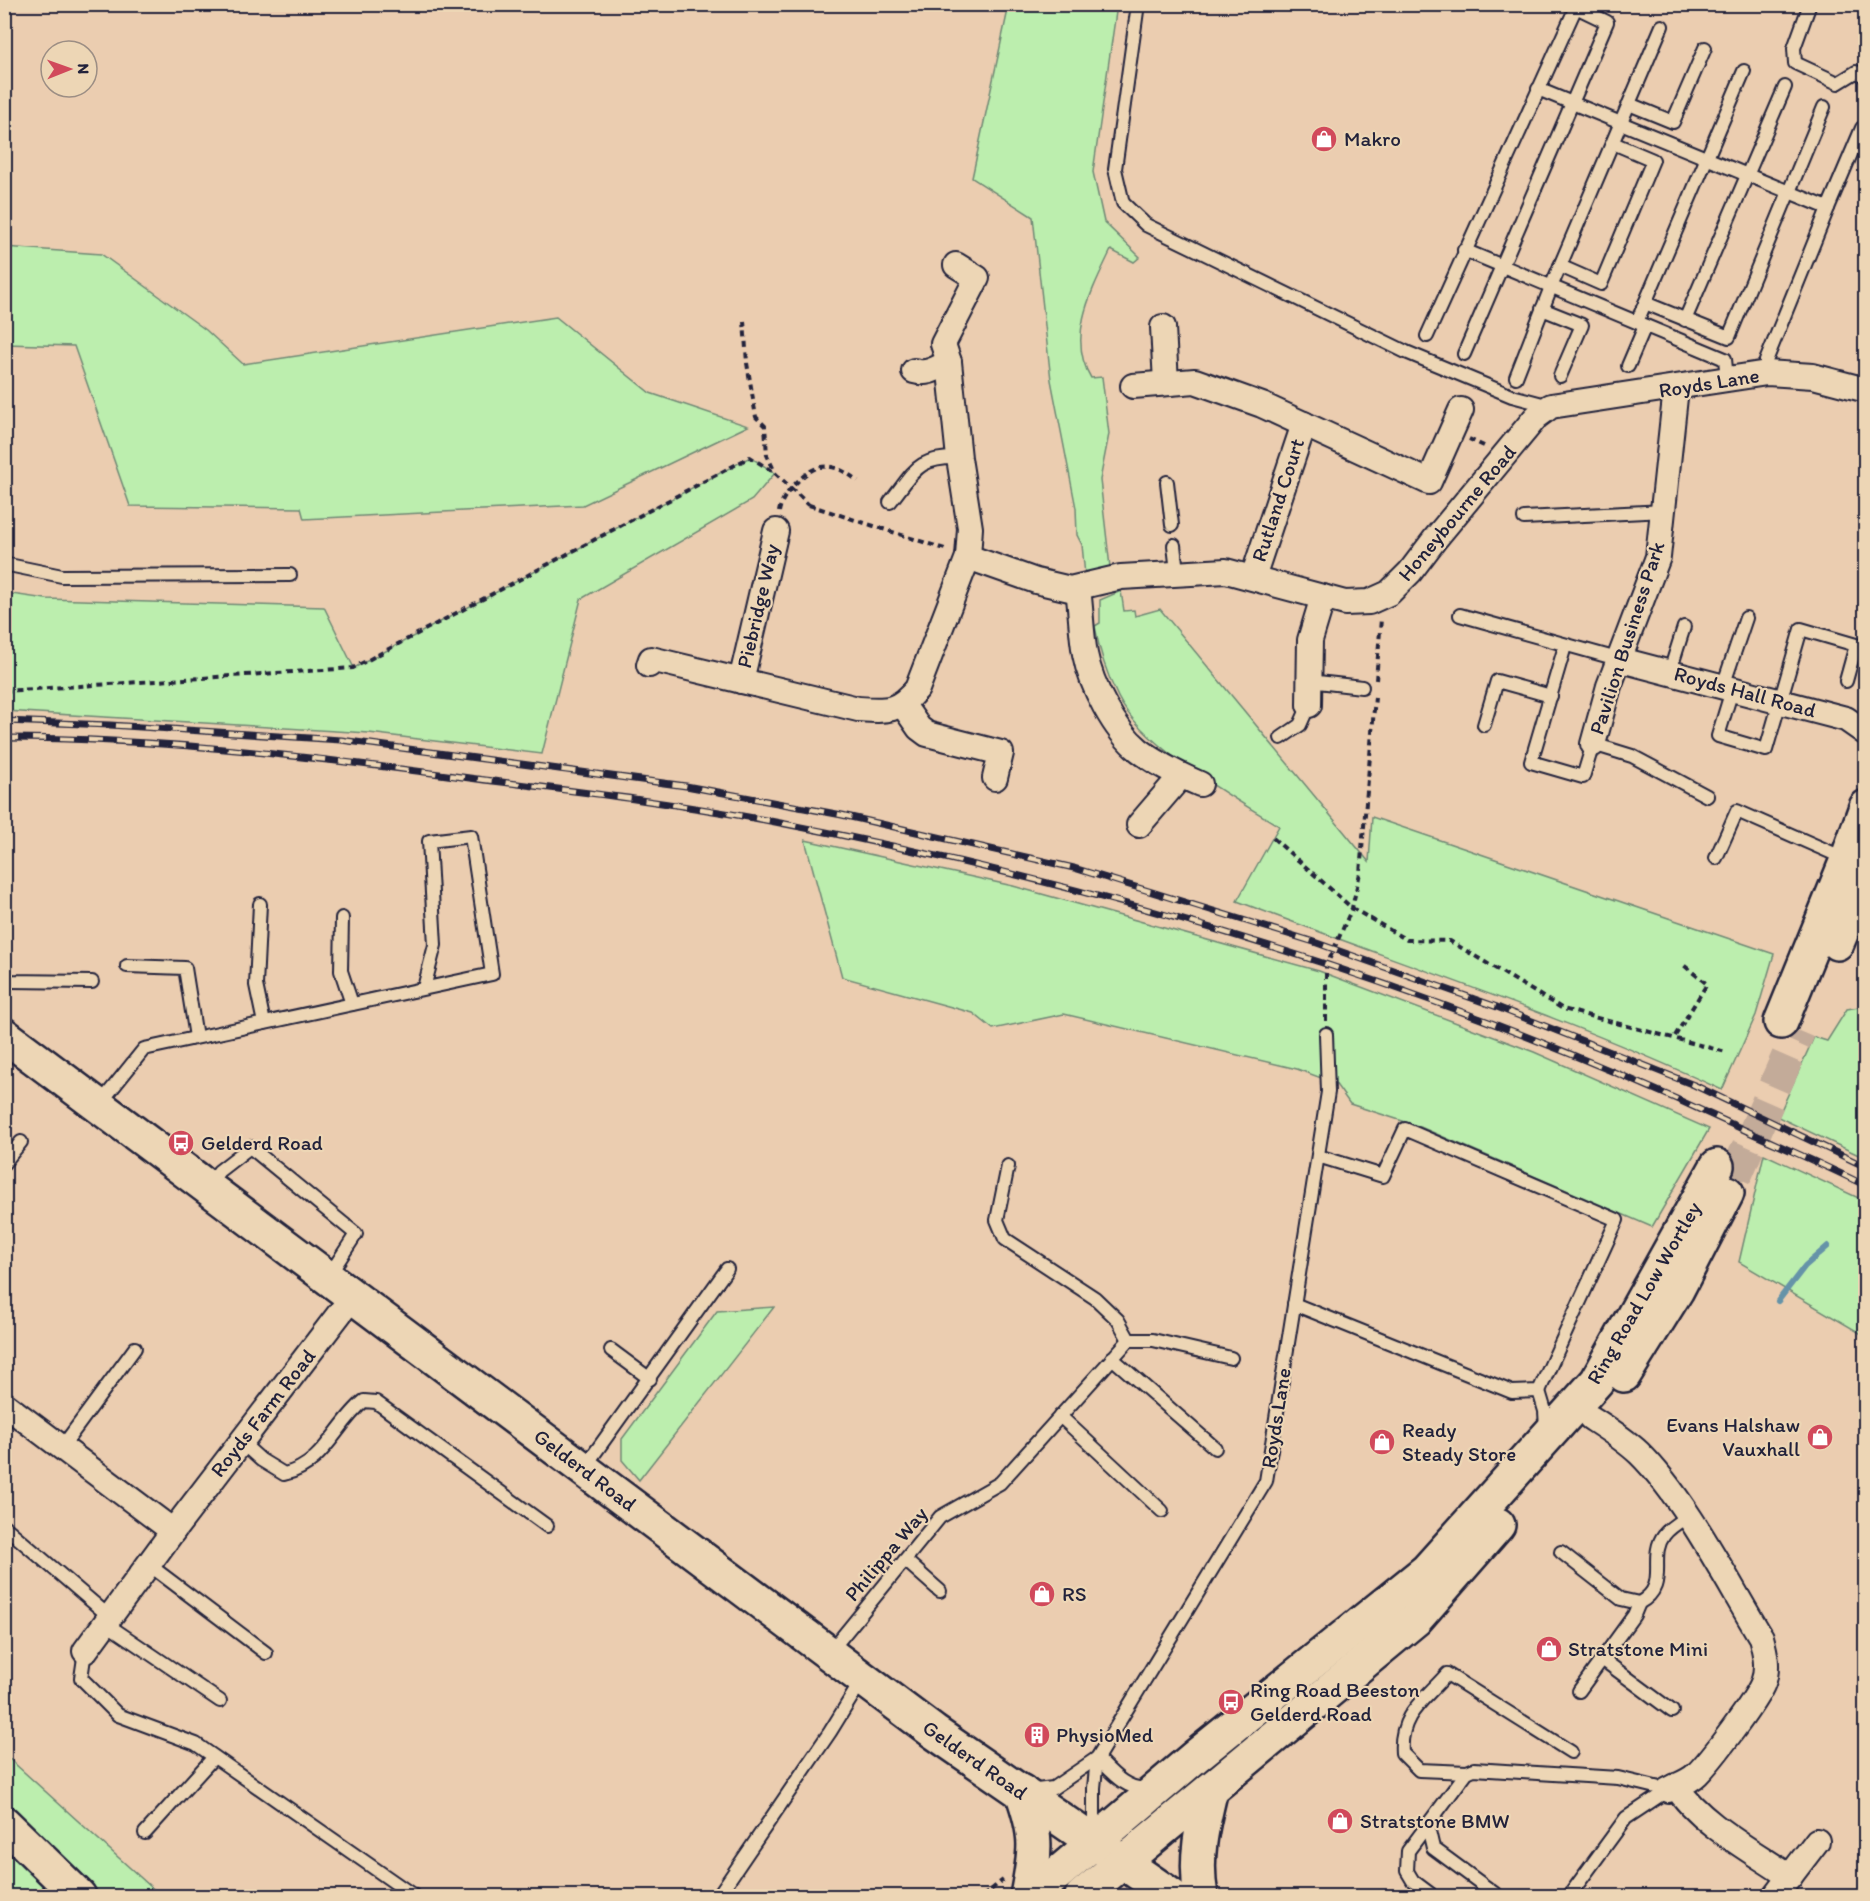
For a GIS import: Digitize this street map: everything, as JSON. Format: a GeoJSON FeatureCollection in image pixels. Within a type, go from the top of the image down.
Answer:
{"type":"FeatureCollection","features":[{"type":"Feature","properties":{"kind":"main road"},"geometry":{"type":"LineString","coordinates":[[1856,867],[1859,910],[1790,1026],[1856,867],[1866,807]]}},
{"type":"Feature","properties":{"kind":"main road","name":"Gelderd Road"},"geometry":{"type":"LineString","coordinates":[[4,1035],[862,1679],[934,1732],[1172,1896]]}},
{"type":"Feature","properties":{"kind":"main road","name":"Ring Road Low Wortley"},"geometry":{"type":"LineString","coordinates":[[1029,1896],[1427,1570],[1597,1381],[1726,1171],[1677,1290],[1616,1388],[1416,1619],[1082,1896]]}},
{"type":"Feature","properties":{"kind":"main road"},"geometry":{"type":"LineString","coordinates":[[1200,1896],[1196,1870],[1200,1833],[1211,1789]]}},
{"type":"Feature","properties":{"kind":"main road"},"geometry":{"type":"LineString","coordinates":[[1022,1792],[1034,1826],[1035,1858],[1029,1896]]}},
{"type":"Feature","properties":{"kind":"main road"},"geometry":{"type":"LineString","coordinates":[[4,1824],[79,1896]]}},
{"type":"Feature","properties":{"kind":"street"},"geometry":{"type":"LineString","coordinates":[[956,265],[977,278],[943,344],[949,362],[959,458],[970,528],[968,557],[918,689],[903,705],[919,728],[927,734],[1001,753],[995,778]]}},
{"type":"Feature","properties":{"kind":"street"},"geometry":{"type":"LineString","coordinates":[[1163,327],[1166,383]]}},
{"type":"Feature","properties":{"kind":"street"},"geometry":{"type":"LineString","coordinates":[[914,371],[921,373],[931,371],[949,362]]}},
{"type":"Feature","properties":{"kind":"street","name":"Royds Lane"},"geometry":{"type":"LineString","coordinates":[[1551,406],[1767,373],[1813,376],[1866,390]]}},
{"type":"Feature","properties":{"kind":"street","name":"Rutland Court"},"geometry":{"type":"LineString","coordinates":[[1133,386],[1195,381],[1262,405],[1304,424],[1253,576]]}},
{"type":"Feature","properties":{"kind":"street","name":"Pavilion Business Park"},"geometry":{"type":"LineString","coordinates":[[1593,744],[1610,686],[1658,557],[1665,511],[1677,388]]}},
{"type":"Feature","properties":{"kind":"street","name":"Honeybourne Road"},"geometry":{"type":"LineString","coordinates":[[968,557],[1036,581],[1078,589],[1121,577],[1226,571],[1253,576],[1345,603],[1369,602],[1389,593],[1410,572],[1435,538],[1536,417],[1551,406]]}},
{"type":"Feature","properties":{"kind":"street"},"geometry":{"type":"LineString","coordinates":[[1304,424],[1429,482],[1457,420]]}},
{"type":"Feature","properties":{"kind":"street","name":"Piebridge Way"},"geometry":{"type":"LineString","coordinates":[[741,681],[776,531]]}},
{"type":"Feature","properties":{"kind":"street"},"geometry":{"type":"LineString","coordinates":[[1078,589],[1085,654],[1094,683],[1111,717],[1138,749],[1190,780],[1139,825]]}},
{"type":"Feature","properties":{"kind":"street"},"geometry":{"type":"LineString","coordinates":[[1309,693],[1310,640],[1323,597]]}},
{"type":"Feature","properties":{"kind":"street","name":"Piebridge Way"},"geometry":{"type":"LineString","coordinates":[[649,665],[651,659],[858,709],[884,711],[903,705]]}},
{"type":"Feature","properties":{"kind":"street","name":"Royds Hall Road"},"geometry":{"type":"LineString","coordinates":[[1621,660],[1846,719],[1866,733]]}},
{"type":"Feature","properties":{"kind":"street","name":"Royds Farm Road"},"geometry":{"type":"LineString","coordinates":[[85,1651],[173,1530],[241,1442],[340,1287]]}},
{"type":"Feature","properties":{"kind":"street"},"geometry":{"type":"LineString","coordinates":[[4,1404],[173,1530]]}},
{"type":"Feature","properties":{"kind":"street"},"geometry":{"type":"LineString","coordinates":[[1591,1418],[1619,1436],[1640,1454],[1664,1482],[1761,1637],[1767,1667],[1763,1683],[1748,1707],[1697,1775],[1672,1788],[1710,1821],[1790,1877]]}},
{"type":"Feature","properties":{"kind":"street"},"geometry":{"type":"LineString","coordinates":[[1775,1896],[1817,1841]]}},
{"type":"Feature","properties":{"kind":"lane"},"geometry":{"type":"LineString","coordinates":[[1138,4],[1115,169],[1123,203],[1146,225],[1406,352],[1512,396],[1551,406]]}},
{"type":"Feature","properties":{"kind":"lane"},"geometry":{"type":"LineString","coordinates":[[1810,4],[1794,48],[1795,63],[1838,83],[1856,72],[1866,75]]}},
{"type":"Feature","properties":{"kind":"lane"},"geometry":{"type":"LineString","coordinates":[[1427,336],[1576,7],[1607,22],[1464,354]]}},
{"type":"Feature","properties":{"kind":"lane"},"geometry":{"type":"LineString","coordinates":[[1516,377],[1551,287],[1662,26]]}},
{"type":"Feature","properties":{"kind":"lane"},"geometry":{"type":"LineString","coordinates":[[1629,104],[1672,122],[1705,48]]}},
{"type":"Feature","properties":{"kind":"lane"},"geometry":{"type":"LineString","coordinates":[[1628,366],[1645,303],[1744,71]]}},
{"type":"Feature","properties":{"kind":"lane"},"geometry":{"type":"LineString","coordinates":[[1685,320],[1785,87]]}},
{"type":"Feature","properties":{"kind":"lane"},"geometry":{"type":"LineString","coordinates":[[1538,89],[1828,208]]}},
{"type":"Feature","properties":{"kind":"lane"},"geometry":{"type":"LineString","coordinates":[[1645,303],[1729,337],[1824,108]]}},
{"type":"Feature","properties":{"kind":"lane"},"geometry":{"type":"LineString","coordinates":[[1767,373],[1766,361],[1862,128]]}},
{"type":"Feature","properties":{"kind":"lane"},"geometry":{"type":"LineString","coordinates":[[1560,266],[1601,284],[1653,160],[1613,143]]}},
{"type":"Feature","properties":{"kind":"lane"},"geometry":{"type":"LineString","coordinates":[[1464,250],[1725,359],[1727,380]]}},
{"type":"Feature","properties":{"kind":"lane"},"geometry":{"type":"LineString","coordinates":[[1542,309],[1582,325],[1560,376]]}},
{"type":"Feature","properties":{"kind":"lane"},"geometry":{"type":"LineString","coordinates":[[890,502],[922,462],[937,458],[959,458]]}},
{"type":"Feature","properties":{"kind":"lane"},"geometry":{"type":"LineString","coordinates":[[1167,482],[1172,525]]}},
{"type":"Feature","properties":{"kind":"lane"},"geometry":{"type":"LineString","coordinates":[[1524,518],[1665,511]]}},
{"type":"Feature","properties":{"kind":"lane"},"geometry":{"type":"LineString","coordinates":[[1174,545],[1177,572]]}},
{"type":"Feature","properties":{"kind":"lane"},"geometry":{"type":"LineString","coordinates":[[4,564],[62,576],[290,575]]}},
{"type":"Feature","properties":{"kind":"lane"},"geometry":{"type":"LineString","coordinates":[[1460,615],[1621,660]]}},
{"type":"Feature","properties":{"kind":"lane"},"geometry":{"type":"LineString","coordinates":[[1746,618],[1727,688],[1718,736],[1766,750],[1800,629],[1856,645],[1846,681]]}},
{"type":"Feature","properties":{"kind":"lane"},"geometry":{"type":"LineString","coordinates":[[1670,671],[1684,627]]}},
{"type":"Feature","properties":{"kind":"lane"},"geometry":{"type":"LineString","coordinates":[[1565,646],[1532,762],[1583,777],[1593,744],[1632,756],[1707,796]]}},
{"type":"Feature","properties":{"kind":"lane"},"geometry":{"type":"LineString","coordinates":[[1484,725],[1497,681],[1551,696]]}},
{"type":"Feature","properties":{"kind":"lane"},"geometry":{"type":"LineString","coordinates":[[1281,738],[1300,725],[1309,693],[1362,687]]}},
{"type":"Feature","properties":{"kind":"lane"},"geometry":{"type":"LineString","coordinates":[[1716,858],[1737,811],[1856,867]]}},
{"type":"Feature","properties":{"kind":"lane"},"geometry":{"type":"LineString","coordinates":[[98,1106],[144,1049],[492,974],[471,836],[429,841],[435,945],[424,988]]}},
{"type":"Feature","properties":{"kind":"lane"},"geometry":{"type":"LineString","coordinates":[[260,904],[256,985],[264,1023]]}},
{"type":"Feature","properties":{"kind":"lane"},"geometry":{"type":"LineString","coordinates":[[342,918],[341,970],[351,1004]]}},
{"type":"Feature","properties":{"kind":"lane"},"geometry":{"type":"LineString","coordinates":[[127,966],[185,968],[196,1037]]}},
{"type":"Feature","properties":{"kind":"lane"},"geometry":{"type":"LineString","coordinates":[[4,978],[9,981],[92,982]]}},
{"type":"Feature","properties":{"kind":"lane","name":"Royds Lane"},"geometry":{"type":"LineString","coordinates":[[1022,1792],[1053,1788],[1097,1758],[1266,1481],[1328,1092],[1326,1034]]}},
{"type":"Feature","properties":{"kind":"lane"},"geometry":{"type":"LineString","coordinates":[[1318,1156],[1383,1176],[1405,1129],[1617,1220],[1539,1391],[1545,1411],[1546,1438]]}},
{"type":"Feature","properties":{"kind":"lane"},"geometry":{"type":"LineString","coordinates":[[4,1163],[21,1142]]}},
{"type":"Feature","properties":{"kind":"lane"},"geometry":{"type":"LineString","coordinates":[[207,1187],[219,1171],[250,1147],[356,1234],[340,1287]]}},
{"type":"Feature","properties":{"kind":"lane"},"geometry":{"type":"LineString","coordinates":[[1008,1166],[997,1220],[1005,1239],[1095,1298],[1118,1320],[1129,1340],[1153,1340],[1231,1358]]}},
{"type":"Feature","properties":{"kind":"lane"},"geometry":{"type":"LineString","coordinates":[[583,1469],[728,1269]]}},
{"type":"Feature","properties":{"kind":"lane"},"geometry":{"type":"LineString","coordinates":[[1294,1304],[1512,1392],[1539,1391]]}},
{"type":"Feature","properties":{"kind":"lane","name":"Philippa Way"},"geometry":{"type":"LineString","coordinates":[[829,1654],[940,1517],[1000,1483],[1129,1340]]}},
{"type":"Feature","properties":{"kind":"lane"},"geometry":{"type":"LineString","coordinates":[[62,1447],[135,1348]]}},
{"type":"Feature","properties":{"kind":"lane"},"geometry":{"type":"LineString","coordinates":[[611,1350],[650,1379]]}},
{"type":"Feature","properties":{"kind":"lane"},"geometry":{"type":"LineString","coordinates":[[1112,1358],[1215,1448]]}},
{"type":"Feature","properties":{"kind":"lane"},"geometry":{"type":"LineString","coordinates":[[241,1442],[261,1460],[284,1474],[301,1470],[320,1454],[355,1408],[364,1401],[376,1402],[547,1526]]}},
{"type":"Feature","properties":{"kind":"lane"},"geometry":{"type":"LineString","coordinates":[[1060,1416],[1162,1511]]}},
{"type":"Feature","properties":{"kind":"lane"},"geometry":{"type":"LineString","coordinates":[[1579,1691],[1634,1615],[1639,1603],[1654,1591],[1659,1546],[1663,1536],[1687,1517]]}},
{"type":"Feature","properties":{"kind":"lane"},"geometry":{"type":"LineString","coordinates":[[4,1526],[108,1620],[220,1701]]}},
{"type":"Feature","properties":{"kind":"lane"},"geometry":{"type":"LineString","coordinates":[[1561,1552],[1621,1599],[1639,1603]]}},
{"type":"Feature","properties":{"kind":"lane"},"geometry":{"type":"LineString","coordinates":[[905,1560],[940,1591]]}},
{"type":"Feature","properties":{"kind":"lane"},"geometry":{"type":"LineString","coordinates":[[148,1564],[266,1653]]}},
{"type":"Feature","properties":{"kind":"lane"},"geometry":{"type":"LineString","coordinates":[[85,1651],[81,1678],[118,1715],[196,1744],[414,1896]]}},
{"type":"Feature","properties":{"kind":"lane"},"geometry":{"type":"LineString","coordinates":[[1602,1659],[1672,1712]]}},
{"type":"Feature","properties":{"kind":"lane"},"geometry":{"type":"LineString","coordinates":[[1571,1752],[1448,1674],[1405,1720],[1400,1735],[1402,1753],[1419,1770],[1467,1772],[1482,1768],[1618,1778],[1672,1788]]}},
{"type":"Feature","properties":{"kind":"lane"},"geometry":{"type":"LineString","coordinates":[[718,1896],[830,1732],[862,1679]]}},
{"type":"Feature","properties":{"kind":"lane"},"geometry":{"type":"LineString","coordinates":[[145,1833],[214,1757]]}},
{"type":"Feature","properties":{"kind":"lane"},"geometry":{"type":"LineString","coordinates":[[1097,1758],[1124,1783],[1139,1789],[1162,1785]]}},
{"type":"Feature","properties":{"kind":"lane","name":"Royds Lane"},"geometry":{"type":"LineString","coordinates":[[1094,1843],[1094,1788],[1097,1758]]}},
{"type":"Feature","properties":{"kind":"lane"},"geometry":{"type":"LineString","coordinates":[[1433,1896],[1413,1881],[1407,1871],[1408,1851],[1467,1772]]}},
{"type":"Feature","properties":{"kind":"lane"},"geometry":{"type":"LineString","coordinates":[[1569,1896],[1626,1818],[1672,1788]]}},
{"type":"Feature","properties":{"kind":"lane"},"geometry":{"type":"LineString","coordinates":[[1433,1818],[1429,1831],[1433,1848],[1498,1896]]}},
{"type":"Feature","properties":{"kind":"path"},"geometry":{"type":"LineString","coordinates":[[744,321],[747,363],[756,417],[765,426],[767,455],[775,473]]}},
{"type":"Feature","properties":{"kind":"path"},"geometry":{"type":"LineString","coordinates":[[1457,420],[1505,456]]}},
{"type":"Feature","properties":{"kind":"path"},"geometry":{"type":"LineString","coordinates":[[4,691],[353,668],[750,457],[775,473],[809,505],[968,557]]}},
{"type":"Feature","properties":{"kind":"path"},"geometry":{"type":"LineString","coordinates":[[776,531],[784,496],[814,468],[826,466],[842,469],[858,481]]}},
{"type":"Feature","properties":{"kind":"path"},"geometry":{"type":"LineString","coordinates":[[1326,1034],[1326,967],[1352,908],[1364,845],[1381,624],[1380,597]]}},
{"type":"Feature","properties":{"kind":"path"},"geometry":{"type":"LineString","coordinates":[[1272,838],[1352,908],[1407,940],[1450,941],[1563,1009],[1674,1036],[1726,1052]]}},
{"type":"Feature","properties":{"kind":"path"},"geometry":{"type":"LineString","coordinates":[[1674,1036],[1707,984],[1681,963]]}},
{"type":"Feature","properties":{"kind":"green space"},"geometry":{"type":"Polygon","coordinates":[[[1009,5],[1117,5],[1093,172],[1104,222],[1140,257],[1134,262],[1111,250],[1090,297],[1081,330],[1084,362],[1091,378],[1102,377],[1109,434],[1100,480],[1110,567],[1085,575],[1082,545],[1077,535],[1076,508],[1051,380],[1033,217],[972,178],[1009,5]]]}},
{"type":"Feature","properties":{"kind":"green space"},"geometry":{"type":"Polygon","coordinates":[[[4,247],[101,254],[206,330],[243,364],[556,317],[650,393],[748,426],[583,505],[304,519],[301,508],[130,506],[74,346],[5,344],[4,247]]]}},
{"type":"Feature","properties":{"kind":"green space"},"geometry":{"type":"Polygon","coordinates":[[[750,457],[775,473],[752,500],[581,599],[542,754],[369,733],[5,711],[5,593],[46,599],[324,607],[354,668],[750,457]]]}},
{"type":"Feature","properties":{"kind":"green space"},"geometry":{"type":"Polygon","coordinates":[[[1121,591],[1124,611],[1134,610],[1135,616],[1160,609],[1369,862],[1372,817],[1774,954],[1756,1015],[1722,1090],[1663,1063],[1542,1014],[1237,901],[1279,826],[1167,752],[1130,715],[1110,680],[1095,626],[1100,623],[1100,600],[1121,591]]]}},
{"type":"Feature","properties":{"kind":"green space"},"geometry":{"type":"Polygon","coordinates":[[[805,840],[1013,886],[1319,971],[1534,1052],[1709,1129],[1652,1227],[1418,1126],[1350,1104],[1335,1083],[1297,1069],[1064,1014],[993,1029],[973,1013],[842,977],[805,840]]]}},
{"type":"Feature","properties":{"kind":"green space"},"geometry":{"type":"Polygon","coordinates":[[[1866,1006],[1865,1158],[1778,1117],[1814,1037],[1827,1041],[1847,1009],[1866,1006]]]}},
{"type":"Feature","properties":{"kind":"green space"},"geometry":{"type":"Polygon","coordinates":[[[1764,1154],[1865,1201],[1865,1336],[1739,1262],[1764,1154]]]}},
{"type":"Feature","properties":{"kind":"green space"},"geometry":{"type":"Polygon","coordinates":[[[774,1307],[639,1480],[622,1460],[622,1439],[717,1311],[774,1307]]]}},
{"type":"Feature","properties":{"kind":"green space"},"geometry":{"type":"Polygon","coordinates":[[[4,1754],[161,1896],[101,1896],[5,1802],[4,1754]]]}},
{"type":"Feature","properties":{"kind":"green space"},"geometry":{"type":"Polygon","coordinates":[[[5,1847],[55,1896],[7,1896],[5,1847]]]}},
{"type":"Feature","properties":{"kind":"waterway"},"geometry":{"type":"LineString","coordinates":[[1778,1301],[1805,1266],[1828,1246]]}},
{"type":"Feature","properties":{"kind":"tunnel"},"geometry":{"type":"LineString","coordinates":[[1735,1177],[1799,1031]]}},
{"type":"Feature","properties":{"kind":"railway"},"geometry":{"type":"LineString","coordinates":[[4,721],[110,725],[341,740],[686,786],[842,815],[1074,868],[1314,942],[1497,1007],[1694,1085],[1866,1167]]}},
{"type":"Feature","properties":{"kind":"railway"},"geometry":{"type":"LineString","coordinates":[[4,738],[182,745],[360,764],[621,797],[765,820],[889,845],[1012,874],[1254,941],[1374,980],[1492,1023],[1609,1070],[1866,1186]]}},
{"type":"Feature","properties":{"kind":"place","name":"Makro"},"geometry":{"type":"Point","coordinates":[1324,139]}},
{"type":"Feature","properties":{"kind":"place","name":"Gelderd Road"},"geometry":{"type":"Point","coordinates":[181,1143]}},
{"type":"Feature","properties":{"kind":"place","name":"Evans Halshaw Vauxhall"},"geometry":{"type":"Point","coordinates":[1820,1437]}},
{"type":"Feature","properties":{"kind":"place","name":"Ready Steady Store"},"geometry":{"type":"Point","coordinates":[1382,1442]}},
{"type":"Feature","properties":{"kind":"place","name":"RS"},"geometry":{"type":"Point","coordinates":[1042,1594]}},
{"type":"Feature","properties":{"kind":"place","name":"Stratstone Mini"},"geometry":{"type":"Point","coordinates":[1549,1649]}},
{"type":"Feature","properties":{"kind":"place","name":"Ring Road Beeston Gelderd Road"},"geometry":{"type":"Point","coordinates":[1231,1702]}},
{"type":"Feature","properties":{"kind":"place","name":"PhysioMed"},"geometry":{"type":"Point","coordinates":[1037,1735]}},
{"type":"Feature","properties":{"kind":"place","name":"Stratstone BMW"},"geometry":{"type":"Point","coordinates":[1340,1821]}}]}
